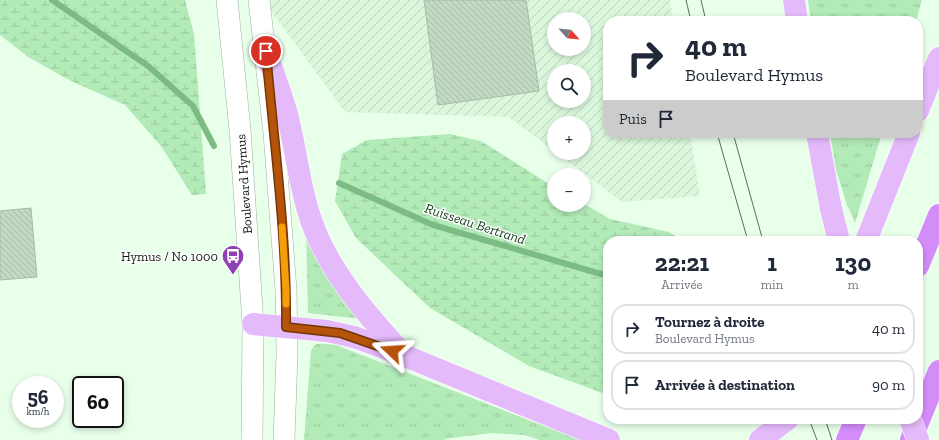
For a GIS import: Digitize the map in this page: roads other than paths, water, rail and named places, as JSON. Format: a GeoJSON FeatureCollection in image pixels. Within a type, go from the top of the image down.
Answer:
{"type":"FeatureCollection","features":[{"type":"Feature","properties":{"kind":"highway"},"geometry":{"type":"LineString","coordinates":[[923,254],[939,215]]}},
{"type":"Feature","properties":{"kind":"highway"},"geometry":{"type":"LineString","coordinates":[[923,410],[939,371]]}},
{"type":"Feature","properties":{"kind":"highway"},"geometry":{"type":"LineString","coordinates":[[847,440],[854,424]]}},
{"type":"Feature","properties":{"kind":"highway"},"geometry":{"type":"LineString","coordinates":[[911,440],[917,424]]}},
{"type":"Feature","properties":{"kind":"main road"},"geometry":{"type":"LineString","coordinates":[[794,0],[796,16]]}},
{"type":"Feature","properties":{"kind":"main road"},"geometry":{"type":"LineString","coordinates":[[266,51],[288,116],[306,204],[320,242],[348,290],[367,315],[403,355]]}},
{"type":"Feature","properties":{"kind":"main road"},"geometry":{"type":"LineString","coordinates":[[923,98],[939,58]]}},
{"type":"Feature","properties":{"kind":"main road"},"geometry":{"type":"LineString","coordinates":[[818,138],[837,233]]}},
{"type":"Feature","properties":{"kind":"main road"},"geometry":{"type":"LineString","coordinates":[[868,236],[907,138]]}},
{"type":"Feature","properties":{"kind":"main road"},"geometry":{"type":"LineString","coordinates":[[253,324],[340,333],[403,355],[609,440]]}},
{"type":"Feature","properties":{"kind":"main road"},"geometry":{"type":"LineString","coordinates":[[760,440],[781,424]]}},
{"type":"Feature","properties":{"kind":"main road"},"geometry":{"type":"LineString","coordinates":[[787,440],[793,424]]}},
{"type":"Feature","properties":{"kind":"main road"},"geometry":{"type":"LineString","coordinates":[[912,424],[918,440]]}},
{"type":"Feature","properties":{"kind":"street","name":"Boulevard Hymus"},"geometry":{"type":"LineString","coordinates":[[227,0],[240,130],[253,324],[252,440]]}},
{"type":"Feature","properties":{"kind":"street"},"geometry":{"type":"LineString","coordinates":[[260,0],[266,51],[286,290],[287,354],[284,440]]}},
{"type":"Feature","properties":{"kind":"waterway","name":"Ruisseau Bertrand"},"geometry":{"type":"LineString","coordinates":[[52,0],[148,66],[193,106],[214,146]]}},
{"type":"Feature","properties":{"kind":"waterway","name":"Ruisseau Bertrand"},"geometry":{"type":"LineString","coordinates":[[339,183],[433,225],[603,275]]}},
{"type":"Feature","properties":{"kind":"tram line"},"geometry":{"type":"LineString","coordinates":[[686,0],[690,16]]}},
{"type":"Feature","properties":{"kind":"tram line"},"geometry":{"type":"LineString","coordinates":[[701,0],[705,16]]}},
{"type":"Feature","properties":{"kind":"tram line"},"geometry":{"type":"LineString","coordinates":[[718,138],[747,236]]}},
{"type":"Feature","properties":{"kind":"tram line"},"geometry":{"type":"LineString","coordinates":[[734,138],[762,236]]}},
{"type":"Feature","properties":{"kind":"tram line"},"geometry":{"type":"LineString","coordinates":[[811,424],[817,440]]}},
{"type":"Feature","properties":{"kind":"tram line"},"geometry":{"type":"LineString","coordinates":[[827,424],[832,440]]}},
{"type":"Feature","properties":{"kind":"place","name":"Hymus / No 1000"},"geometry":{"type":"Point","coordinates":[233,276]}}]}
